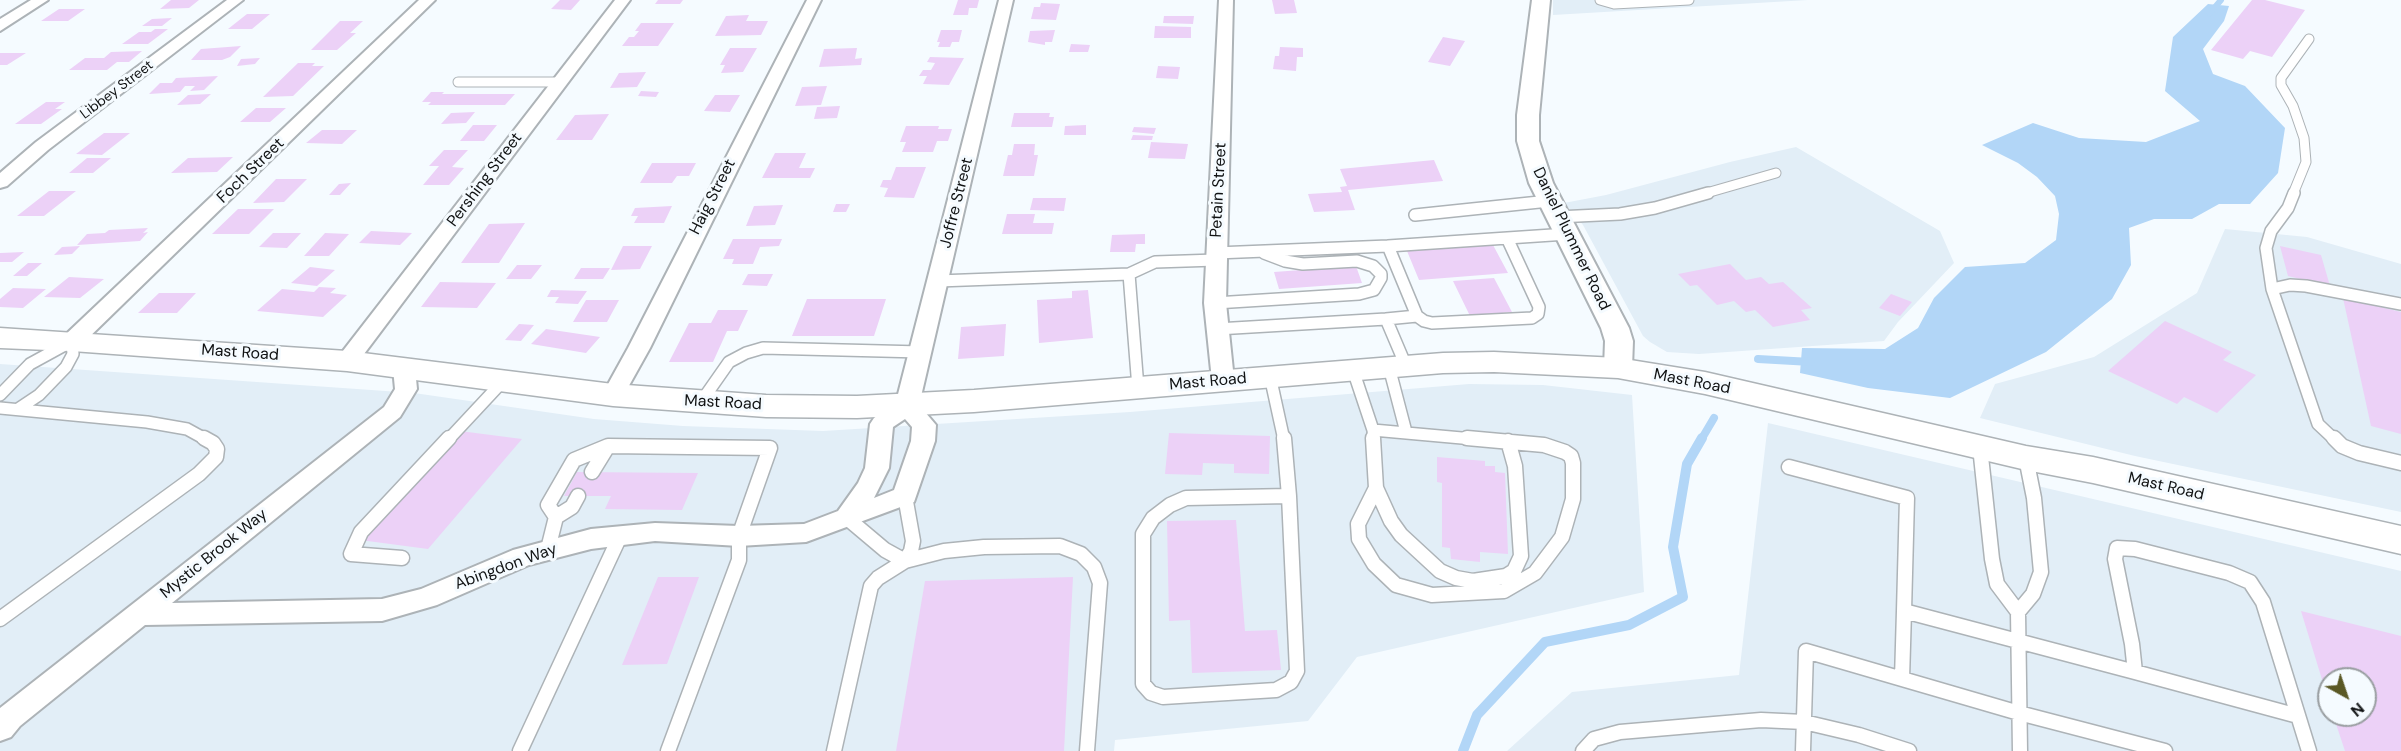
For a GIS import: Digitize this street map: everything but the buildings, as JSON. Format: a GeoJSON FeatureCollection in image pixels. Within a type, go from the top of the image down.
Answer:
{"type":"FeatureCollection","features":[{"type":"Feature","properties":{"kind":"main road","name":"Mast Road"},"geometry":{"type":"LineString","coordinates":[[0,338],[347,361],[613,395],[701,402],[800,406],[907,406],[1270,376],[1494,362],[1618,368],[1748,392],[2026,458],[2093,470],[2401,540]]}},
{"type":"Feature","properties":{"kind":"street"},"geometry":{"type":"LineString","coordinates":[[0,26],[40,0]]}},
{"type":"Feature","properties":{"kind":"street","name":"Libbey Street"},"geometry":{"type":"LineString","coordinates":[[0,182],[42,146],[236,0]]}},
{"type":"Feature","properties":{"kind":"street","name":"Foch Street"},"geometry":{"type":"LineString","coordinates":[[72,341],[428,0]]}},
{"type":"Feature","properties":{"kind":"street","name":"Pershing Street"},"geometry":{"type":"LineString","coordinates":[[347,361],[623,0]]}},
{"type":"Feature","properties":{"kind":"street","name":"Haig Street"},"geometry":{"type":"LineString","coordinates":[[613,395],[639,348],[814,0]]}},
{"type":"Feature","properties":{"kind":"street","name":"Joffre Street"},"geometry":{"type":"LineString","coordinates":[[907,406],[1006,0]]}},
{"type":"Feature","properties":{"kind":"street","name":"Petain Street"},"geometry":{"type":"LineString","coordinates":[[1223,380],[1215,303],[1226,0]]}},
{"type":"Feature","properties":{"kind":"street","name":"Daniel Plummer Road"},"geometry":{"type":"LineString","coordinates":[[1541,0],[1528,115],[1528,141],[1535,167],[1558,217],[1615,328],[1619,341],[1618,368]]}},
{"type":"Feature","properties":{"kind":"street","name":"Mystic Brook Way"},"geometry":{"type":"LineString","coordinates":[[0,728],[10,717],[392,412],[406,389],[404,368]]}},
{"type":"Feature","properties":{"kind":"street"},"geometry":{"type":"LineString","coordinates":[[847,518],[869,486],[877,468],[882,424],[907,406],[924,425],[923,441],[905,496]]}},
{"type":"Feature","properties":{"kind":"street","name":"Abingdon Way"},"geometry":{"type":"LineString","coordinates":[[139,614],[382,610],[427,598],[522,557],[548,549],[621,534],[655,532],[739,536],[806,534],[905,496]]}},
{"type":"Feature","properties":{"kind":"lane"},"geometry":{"type":"LineString","coordinates":[[1600,0],[1614,4],[1689,0]]}},
{"type":"Feature","properties":{"kind":"lane"},"geometry":{"type":"LineString","coordinates":[[2309,39],[2281,78],[2281,85],[2293,106],[2304,138],[2306,162],[2292,200],[2271,231],[2266,248],[2272,289],[2318,424],[2342,446],[2359,453],[2401,463]]}},
{"type":"Feature","properties":{"kind":"lane"},"geometry":{"type":"LineString","coordinates":[[458,82],[560,82]]}},
{"type":"Feature","properties":{"kind":"lane"},"geometry":{"type":"LineString","coordinates":[[1415,215],[1558,217],[1620,214],[1655,208],[1776,173]]}},
{"type":"Feature","properties":{"kind":"lane"},"geometry":{"type":"LineString","coordinates":[[938,281],[1129,274],[1155,262],[1260,251],[1506,238],[1558,217]]}},
{"type":"Feature","properties":{"kind":"lane"},"geometry":{"type":"LineString","coordinates":[[1218,329],[1417,316],[1432,323],[1532,318],[1538,314],[1539,307],[1506,238]]}},
{"type":"Feature","properties":{"kind":"lane"},"geometry":{"type":"LineString","coordinates":[[1388,246],[1417,316]]}},
{"type":"Feature","properties":{"kind":"lane"},"geometry":{"type":"LineString","coordinates":[[1215,303],[1359,294],[1374,290],[1381,278],[1381,274],[1373,266],[1357,261],[1294,263],[1260,251]]}},
{"type":"Feature","properties":{"kind":"lane"},"geometry":{"type":"LineString","coordinates":[[1129,274],[1138,388]]}},
{"type":"Feature","properties":{"kind":"lane"},"geometry":{"type":"LineString","coordinates":[[2272,289],[2290,285],[2306,286],[2401,304]]}},
{"type":"Feature","properties":{"kind":"lane"},"geometry":{"type":"LineString","coordinates":[[1386,319],[1397,367],[1406,432]]}},
{"type":"Feature","properties":{"kind":"lane"},"geometry":{"type":"LineString","coordinates":[[0,395],[30,364],[72,341],[73,354],[66,367],[39,395],[18,409]]}},
{"type":"Feature","properties":{"kind":"lane"},"geometry":{"type":"LineString","coordinates":[[701,402],[729,362],[746,352],[763,348],[921,352]]}},
{"type":"Feature","properties":{"kind":"lane"},"geometry":{"type":"LineString","coordinates":[[1353,370],[1373,430],[1376,488],[1391,521],[1401,535],[1440,571],[1456,578],[1473,581],[1506,576],[1519,565],[1521,556],[1515,466],[1508,441]]}},
{"type":"Feature","properties":{"kind":"lane"},"geometry":{"type":"LineString","coordinates":[[1270,376],[1284,436],[1289,496],[1297,671],[1291,682],[1276,690],[1163,697],[1152,693],[1143,684],[1143,534],[1153,518],[1170,505],[1186,498],[1289,496]]}},
{"type":"Feature","properties":{"kind":"lane"},"geometry":{"type":"LineString","coordinates":[[402,558],[351,554],[361,532],[504,380]]}},
{"type":"Feature","properties":{"kind":"lane"},"geometry":{"type":"LineString","coordinates":[[0,408],[147,422],[187,429],[213,443],[217,449],[216,457],[199,474],[0,619]]}},
{"type":"Feature","properties":{"kind":"lane"},"geometry":{"type":"LineString","coordinates":[[1373,430],[1544,445],[1565,452],[1571,456],[1573,463],[1573,499],[1562,537],[1535,573],[1504,591],[1431,595],[1396,585],[1374,564],[1359,539],[1358,524],[1376,488]]}},
{"type":"Feature","properties":{"kind":"lane"},"geometry":{"type":"LineString","coordinates":[[592,472],[608,446]]}},
{"type":"Feature","properties":{"kind":"lane"},"geometry":{"type":"LineString","coordinates":[[556,517],[548,505],[574,460],[608,446],[770,448],[739,536],[740,560],[668,751]]}},
{"type":"Feature","properties":{"kind":"lane"},"geometry":{"type":"LineString","coordinates":[[1980,447],[1997,584],[2018,612],[2020,751]]}},
{"type":"Feature","properties":{"kind":"lane"},"geometry":{"type":"LineString","coordinates":[[2018,612],[2033,594],[2041,572],[2034,498],[2026,458]]}},
{"type":"Feature","properties":{"kind":"lane"},"geometry":{"type":"LineString","coordinates":[[1789,467],[1907,498],[1902,679]]}},
{"type":"Feature","properties":{"kind":"lane"},"geometry":{"type":"LineString","coordinates":[[548,549],[556,517],[572,507],[578,496]]}},
{"type":"Feature","properties":{"kind":"lane"},"geometry":{"type":"LineString","coordinates":[[905,496],[913,541],[911,551],[905,561]]}},
{"type":"Feature","properties":{"kind":"lane"},"geometry":{"type":"LineString","coordinates":[[847,518],[885,550],[905,561]]}},
{"type":"Feature","properties":{"kind":"lane"},"geometry":{"type":"LineString","coordinates":[[520,751],[621,534]]}},
{"type":"Feature","properties":{"kind":"lane"},"geometry":{"type":"LineString","coordinates":[[834,751],[871,586],[878,578],[905,561],[944,551],[984,547],[1060,546],[1082,554],[1094,567],[1100,584],[1087,751]]}},
{"type":"Feature","properties":{"kind":"lane"},"geometry":{"type":"LineString","coordinates":[[2135,672],[2132,644],[2115,559],[2117,548],[2135,549],[2229,573],[2250,582],[2263,602],[2309,751]]}},
{"type":"Feature","properties":{"kind":"lane"},"geometry":{"type":"LineString","coordinates":[[1904,611],[2298,716]]}},
{"type":"Feature","properties":{"kind":"lane"},"geometry":{"type":"LineString","coordinates":[[1803,751],[1806,651],[2019,713],[2164,751]]}},
{"type":"Feature","properties":{"kind":"lane"},"geometry":{"type":"LineString","coordinates":[[1583,751],[1594,739],[1620,732],[1761,720],[1804,722],[1859,735],[1908,751]]}},
{"type":"Feature","properties":{"kind":"shaded area"},"geometry":{"type":"Polygon","coordinates":[[[1553,0],[1808,0],[1553,15],[1553,0]]]}},
{"type":"Feature","properties":{"kind":"shaded area"},"geometry":{"type":"Polygon","coordinates":[[[1796,147],[1940,231],[1954,263],[1898,322],[1884,341],[1699,354],[1667,352],[1650,342],[1643,336],[1583,225],[1564,203],[1606,195],[1796,147]]]}},
{"type":"Feature","properties":{"kind":"shaded area"},"geometry":{"type":"Polygon","coordinates":[[[2225,229],[2307,237],[2401,264],[2401,512],[2135,456],[1980,418],[1995,384],[2094,357],[2197,293],[2225,229]]]}},
{"type":"Feature","properties":{"kind":"shaded area"},"geometry":{"type":"Polygon","coordinates":[[[0,364],[414,393],[594,419],[683,426],[823,431],[1130,412],[1469,384],[1543,385],[1632,395],[1644,592],[1357,657],[1308,721],[1115,740],[1114,751],[0,751],[0,364]]]}},
{"type":"Feature","properties":{"kind":"shaded area"},"geometry":{"type":"Polygon","coordinates":[[[1768,423],[2401,571],[2401,751],[1507,751],[1572,692],[1739,675],[1768,423]]]}},
{"type":"Feature","properties":{"kind":"water"},"geometry":{"type":"Polygon","coordinates":[[[2208,4],[2229,6],[2224,21],[2203,49],[2213,74],[2245,86],[2285,128],[2278,173],[2250,204],[2219,204],[2192,219],[2154,219],[2129,228],[2131,265],[2112,299],[2046,352],[1950,398],[1868,388],[1800,373],[1802,348],[1885,349],[1918,328],[1934,298],[1965,267],[2025,263],[2056,240],[2059,214],[2055,196],[2037,177],[2018,163],[1982,145],[2033,123],[2079,138],[2146,142],[2200,121],[2165,91],[2173,37],[2208,4]]]}},
{"type":"Feature","properties":{"kind":"waterway"},"geometry":{"type":"LineString","coordinates":[[2210,13],[2221,0]]}},
{"type":"Feature","properties":{"kind":"waterway"},"geometry":{"type":"LineString","coordinates":[[1758,359],[1811,362]]}},
{"type":"Feature","properties":{"kind":"waterway"},"geometry":{"type":"LineString","coordinates":[[1701,440],[1714,418]]}},
{"type":"Feature","properties":{"kind":"waterway"},"geometry":{"type":"LineString","coordinates":[[1463,751],[1477,715],[1545,642],[1629,625],[1683,597],[1673,547],[1687,464],[1702,438]]}}]}
